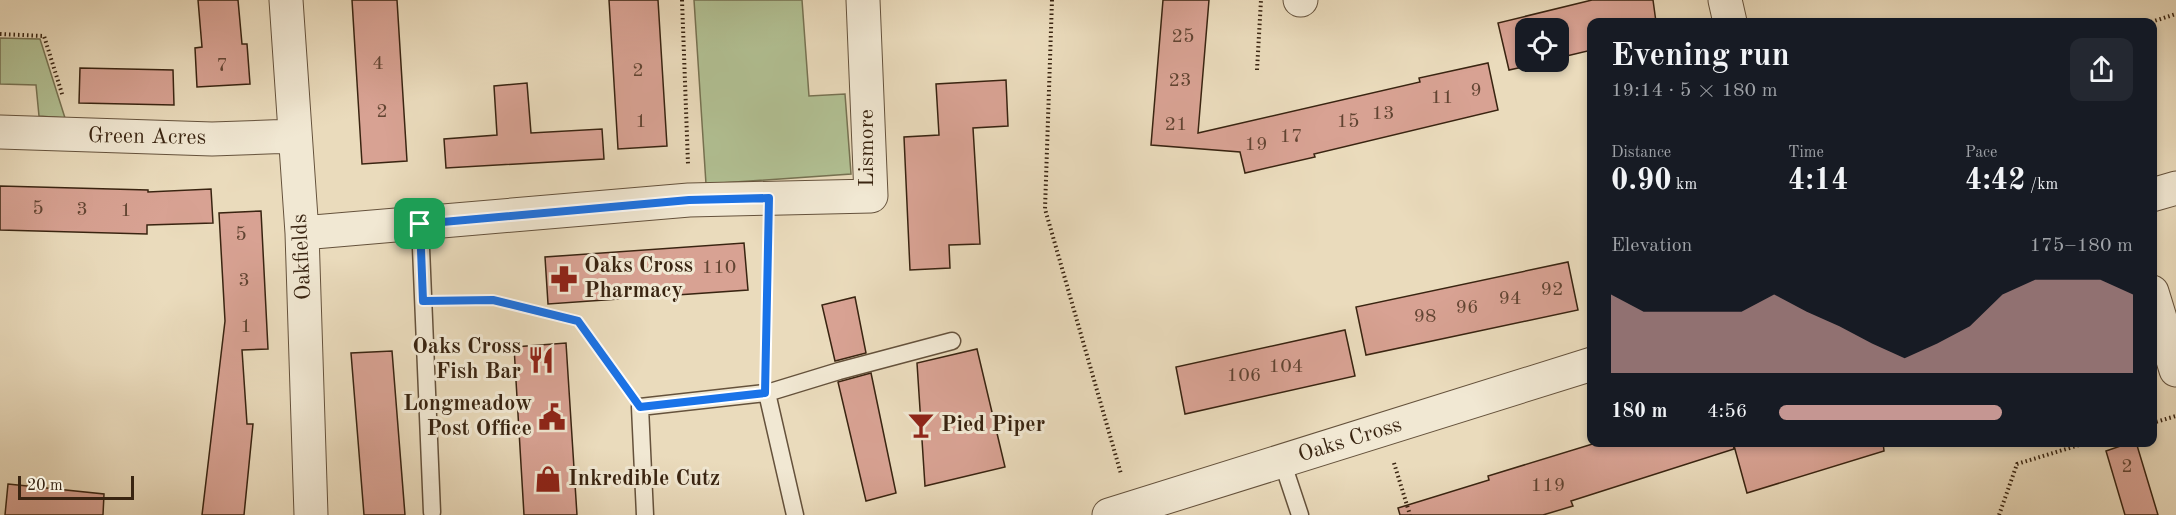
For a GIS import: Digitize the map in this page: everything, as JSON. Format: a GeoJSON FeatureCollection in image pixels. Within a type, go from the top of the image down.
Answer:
{"type":"FeatureCollection","features":[{"type":"Feature","properties":{"kind":"street","name":"Oakfields"},"geometry":{"type":"LineString","coordinates":[[286,0],[302,232],[311,515]]}},
{"type":"Feature","properties":{"kind":"street","name":"Lismore"},"geometry":{"type":"LineString","coordinates":[[302,232],[689,200],[871,196],[863,0]]}},
{"type":"Feature","properties":{"kind":"street"},"geometry":{"type":"LineString","coordinates":[[1725,0],[1729,18]]}},
{"type":"Feature","properties":{"kind":"street","name":"Green Acres"},"geometry":{"type":"LineString","coordinates":[[0,132],[212,139],[294,136]]}},
{"type":"Feature","properties":{"kind":"street"},"geometry":{"type":"LineString","coordinates":[[2157,194],[2176,188]]}},
{"type":"Feature","properties":{"kind":"street"},"geometry":{"type":"LineString","coordinates":[[2157,308],[2176,370]]}},
{"type":"Feature","properties":{"kind":"street","name":"Oaks Cross"},"geometry":{"type":"LineString","coordinates":[[1118,513],[1587,366]]}},
{"type":"Feature","properties":{"kind":"lane"},"geometry":{"type":"LineString","coordinates":[[420,224],[432,512]]}},
{"type":"Feature","properties":{"kind":"lane"},"geometry":{"type":"LineString","coordinates":[[645,515],[640,407],[766,393],[839,370],[952,341]]}},
{"type":"Feature","properties":{"kind":"lane"},"geometry":{"type":"LineString","coordinates":[[766,393],[795,515]]}},
{"type":"Feature","properties":{"kind":"lane"},"geometry":{"type":"LineString","coordinates":[[1282,461],[1300,515]]}},
{"type":"Feature","properties":{"kind":"path"},"geometry":{"type":"LineString","coordinates":[[682,0],[689,200]]}},
{"type":"Feature","properties":{"kind":"path"},"geometry":{"type":"LineString","coordinates":[[1052,0],[1046,209],[1118,513]]}},
{"type":"Feature","properties":{"kind":"path"},"geometry":{"type":"LineString","coordinates":[[1257,70],[1261,0]]}},
{"type":"Feature","properties":{"kind":"path"},"geometry":{"type":"LineString","coordinates":[[2157,20],[2176,14]]}},
{"type":"Feature","properties":{"kind":"path"},"geometry":{"type":"LineString","coordinates":[[0,34],[44,36],[70,118],[71,136]]}},
{"type":"Feature","properties":{"kind":"path"},"geometry":{"type":"LineString","coordinates":[[766,393],[769,198]]}},
{"type":"Feature","properties":{"kind":"path"},"geometry":{"type":"LineString","coordinates":[[423,301],[493,300],[578,321],[640,407]]}},
{"type":"Feature","properties":{"kind":"path"},"geometry":{"type":"LineString","coordinates":[[2157,422],[2176,416]]}},
{"type":"Feature","properties":{"kind":"path"},"geometry":{"type":"LineString","coordinates":[[1384,430],[1410,515]]}},
{"type":"Feature","properties":{"kind":"path"},"geometry":{"type":"LineString","coordinates":[[1999,515],[2017,464],[2073,447]]}},
{"type":"Feature","properties":{"kind":"green space"},"geometry":{"type":"Polygon","coordinates":[[[694,0],[802,0],[809,96],[845,94],[851,174],[706,184],[694,0]]]}},
{"type":"Feature","properties":{"kind":"green space"},"geometry":{"type":"Polygon","coordinates":[[[0,38],[40,39],[65,118],[39,116],[36,85],[0,84],[0,38]]]}},
{"type":"Feature","properties":{"kind":"building"},"geometry":{"type":"Polygon","coordinates":[[[198,0],[238,0],[242,44],[247,44],[250,84],[197,87],[195,48],[202,47],[198,0]]]}},
{"type":"Feature","properties":{"kind":"building"},"geometry":{"type":"Polygon","coordinates":[[[352,0],[397,0],[407,161],[362,164],[352,0]]]}},
{"type":"Feature","properties":{"kind":"building"},"geometry":{"type":"Polygon","coordinates":[[[609,0],[658,0],[667,146],[618,149],[609,0]]]}},
{"type":"Feature","properties":{"kind":"building"},"geometry":{"type":"Polygon","coordinates":[[[1163,0],[1209,0],[1198,133],[1420,82],[1419,78],[1488,63],[1498,110],[1245,173],[1240,152],[1151,145],[1163,0]]]}},
{"type":"Feature","properties":{"kind":"building"},"geometry":{"type":"Polygon","coordinates":[[[1592,0],[1653,0],[1655,18],[1587,18],[1587,51],[1569,55],[1569,18],[1518,18],[1592,0]]]}},
{"type":"Feature","properties":{"kind":"building"},"geometry":{"type":"Polygon","coordinates":[[[1515,19],[1515,69],[1509,70],[1498,23],[1515,19]]]}},
{"type":"Feature","properties":{"kind":"building"},"geometry":{"type":"Polygon","coordinates":[[[80,68],[173,70],[174,105],[79,103],[80,68]]]}},
{"type":"Feature","properties":{"kind":"building"},"geometry":{"type":"Polygon","coordinates":[[[1006,80],[1008,126],[973,128],[980,244],[949,245],[950,268],[910,270],[904,137],[939,135],[936,84],[1006,80]]]}},
{"type":"Feature","properties":{"kind":"building"},"geometry":{"type":"Polygon","coordinates":[[[527,83],[531,133],[602,129],[604,159],[446,168],[444,139],[497,135],[494,86],[527,83]]]}},
{"type":"Feature","properties":{"kind":"building"},"geometry":{"type":"Polygon","coordinates":[[[0,186],[148,190],[148,192],[211,189],[213,223],[147,225],[147,234],[0,230],[0,186]]]}},
{"type":"Feature","properties":{"kind":"building"},"geometry":{"type":"Polygon","coordinates":[[[261,211],[268,349],[242,350],[247,424],[253,424],[244,515],[202,515],[225,321],[219,213],[261,211]]]}},
{"type":"Feature","properties":{"kind":"building"},"geometry":{"type":"Polygon","coordinates":[[[744,243],[748,290],[548,304],[545,257],[744,243]]]}},
{"type":"Feature","properties":{"kind":"building"},"geometry":{"type":"Polygon","coordinates":[[[1568,262],[1578,310],[1366,355],[1356,307],[1568,262]]]}},
{"type":"Feature","properties":{"kind":"building"},"geometry":{"type":"Polygon","coordinates":[[[855,297],[866,353],[835,361],[822,305],[855,297]]]}},
{"type":"Feature","properties":{"kind":"building"},"geometry":{"type":"Polygon","coordinates":[[[1345,330],[1355,376],[1185,414],[1176,367],[1345,330]]]}},
{"type":"Feature","properties":{"kind":"building"},"geometry":{"type":"Polygon","coordinates":[[[566,343],[577,515],[524,515],[514,347],[566,343]]]}},
{"type":"Feature","properties":{"kind":"building"},"geometry":{"type":"Polygon","coordinates":[[[977,349],[1005,467],[925,486],[917,363],[977,349]]]}},
{"type":"Feature","properties":{"kind":"building"},"geometry":{"type":"Polygon","coordinates":[[[392,351],[405,515],[364,515],[351,353],[392,351]]]}},
{"type":"Feature","properties":{"kind":"building"},"geometry":{"type":"Polygon","coordinates":[[[871,373],[896,493],[866,501],[838,382],[871,373]]]}},
{"type":"Feature","properties":{"kind":"building"},"geometry":{"type":"Polygon","coordinates":[[[1587,446],[1734,447],[1734,449],[1571,501],[1573,506],[1543,515],[1400,515],[1398,508],[1489,480],[1488,476],[1587,446]]]}},
{"type":"Feature","properties":{"kind":"building"},"geometry":{"type":"Polygon","coordinates":[[[1734,447],[1884,447],[1884,451],[1747,493],[1734,447]]]}},
{"type":"Feature","properties":{"kind":"building"},"geometry":{"type":"Polygon","coordinates":[[[2118,447],[2138,447],[2158,515],[2125,515],[2106,451],[2118,447]]]}},
{"type":"Feature","properties":{"kind":"building"},"geometry":{"type":"Polygon","coordinates":[[[8,484],[104,494],[103,515],[5,515],[8,484]]]}},
{"type":"Feature","properties":{"kind":"place","name":"Oaks Cross Pharmacy"},"geometry":{"type":"Point","coordinates":[564,279]}},
{"type":"Feature","properties":{"kind":"place","name":"Oaks Cross Fish Bar"},"geometry":{"type":"Point","coordinates":[541,360]}},
{"type":"Feature","properties":{"kind":"place","name":"Longmeadow Post Office"},"geometry":{"type":"Point","coordinates":[552,417]}},
{"type":"Feature","properties":{"kind":"place","name":"Pied Piper"},"geometry":{"type":"Point","coordinates":[921,425]}},
{"type":"Feature","properties":{"kind":"place","name":"Inkredible Cutz"},"geometry":{"type":"Point","coordinates":[548,479]}},
{"type":"Feature","properties":{"kind":"route"},"geometry":{"type":"LineString","coordinates":[[769,198],[765,393],[640,407],[578,321],[493,300],[423,301],[420,224],[689,200],[769,198]]}}]}
